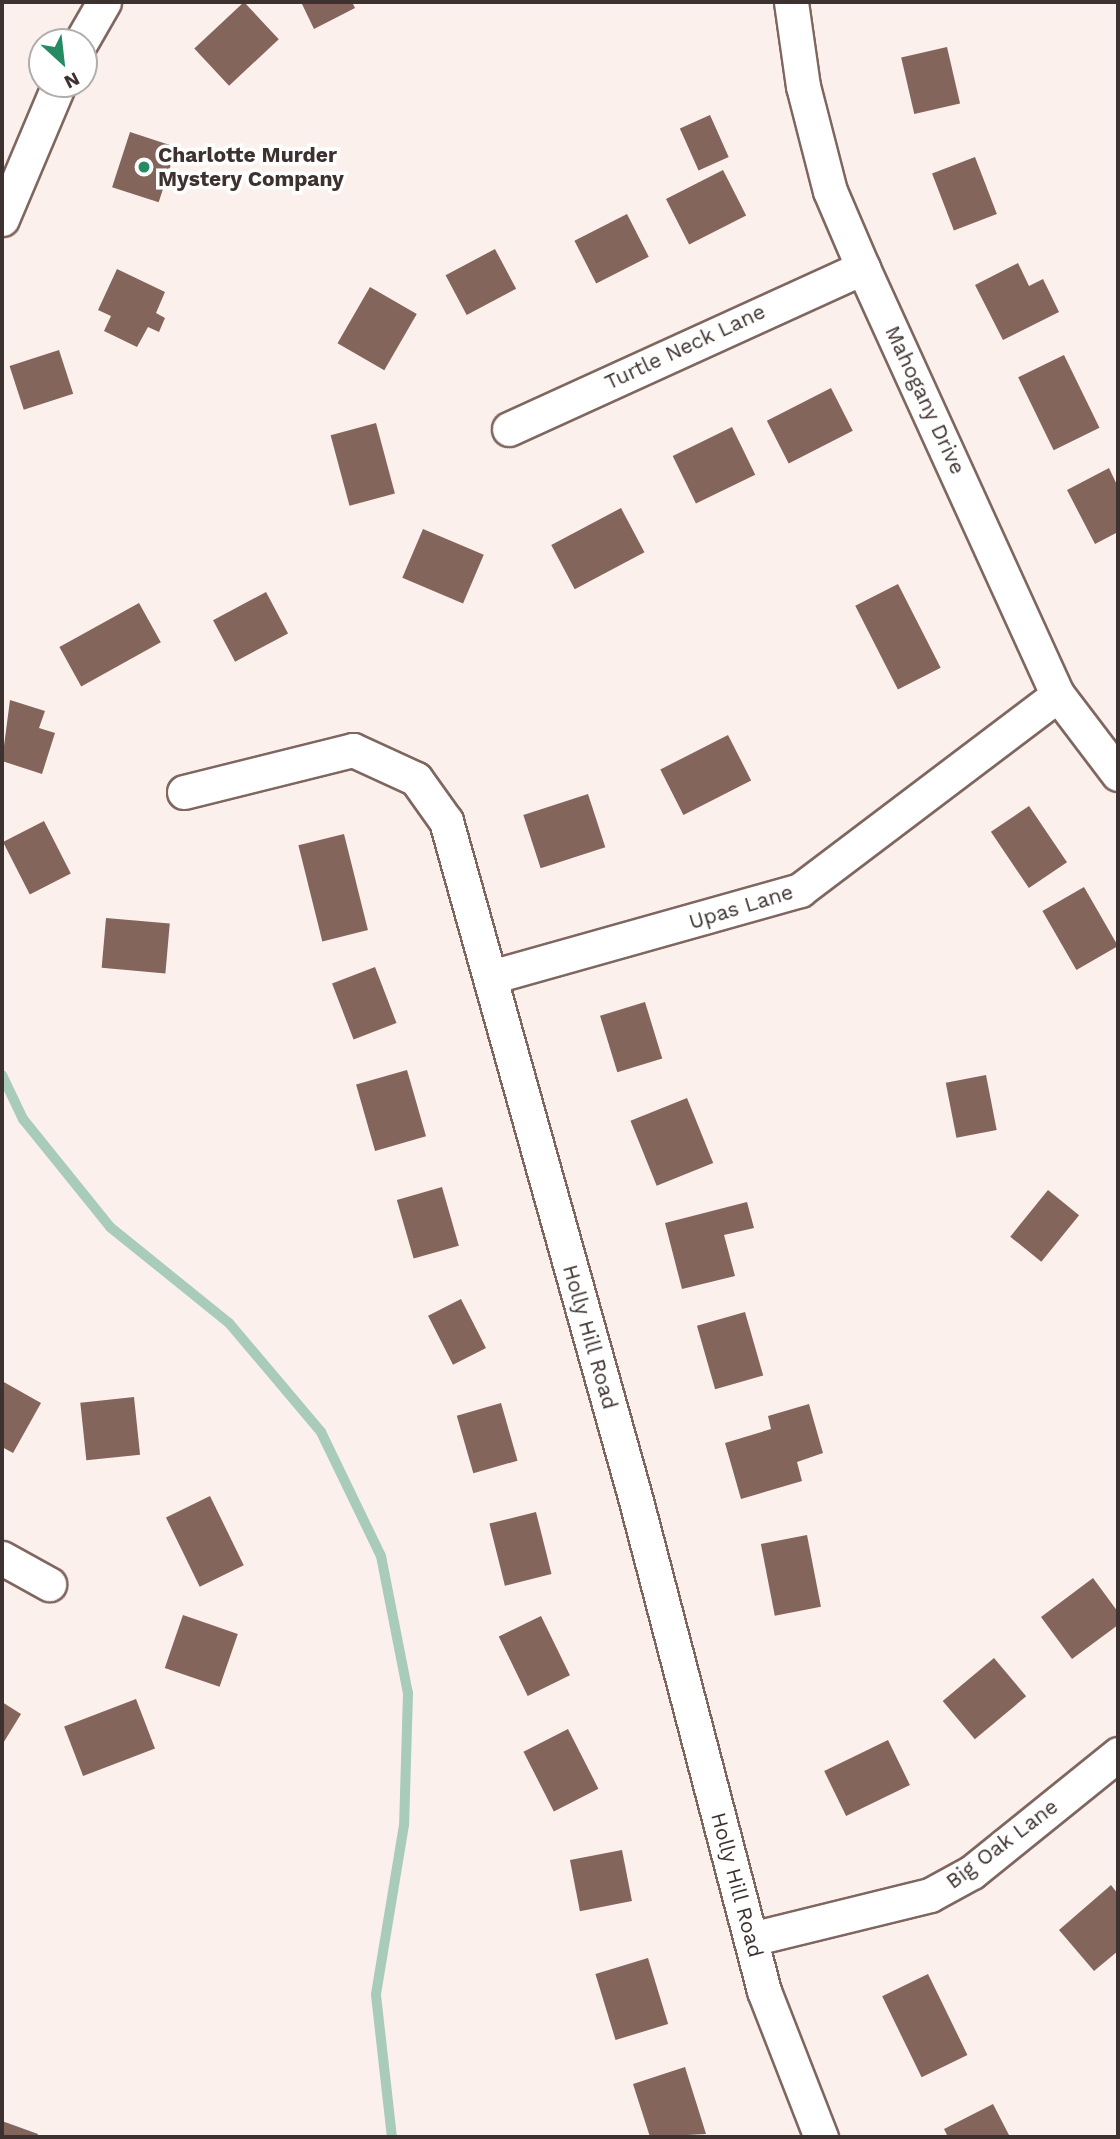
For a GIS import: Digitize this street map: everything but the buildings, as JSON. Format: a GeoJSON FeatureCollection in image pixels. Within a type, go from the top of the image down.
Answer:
{"type":"FeatureCollection","features":[{"type":"Feature","properties":{"kind":"street"},"geometry":{"type":"LineString","coordinates":[[88,28],[104,2]]}},
{"type":"Feature","properties":{"kind":"street","name":"Mahogany Drive"},"geometry":{"type":"LineString","coordinates":[[791,2],[803,86],[830,191],[1058,695],[1118,774]]}},
{"type":"Feature","properties":{"kind":"street"},"geometry":{"type":"LineString","coordinates":[[2,219],[53,98]]}},
{"type":"Feature","properties":{"kind":"street","name":"Turtle Neck Lane"},"geometry":{"type":"LineString","coordinates":[[509,429],[863,268]]}},
{"type":"Feature","properties":{"kind":"street","name":"Upas Lane"},"geometry":{"type":"LineString","coordinates":[[491,977],[800,890],[1058,695]]}},
{"type":"Feature","properties":{"kind":"street","name":"Holly Hill Road"},"geometry":{"type":"LineString","coordinates":[[184,792],[320,753],[353,750],[387,760],[430,793],[446,821],[491,977],[751,1939],[821,2137]]}},
{"type":"Feature","properties":{"kind":"street"},"geometry":{"type":"LineString","coordinates":[[2,1558],[49,1584]]}},
{"type":"Feature","properties":{"kind":"street","name":"Big Oak Lane"},"geometry":{"type":"LineString","coordinates":[[751,1939],[930,1895],[972,1872],[1118,1754]]}},
{"type":"Feature","properties":{"kind":"waterway"},"geometry":{"type":"LineString","coordinates":[[2,1075],[23,1119],[110,1227],[229,1323],[321,1432],[381,1556],[408,1693],[404,1825],[376,1995],[392,2137]]}},
{"type":"Feature","properties":{"kind":"place","name":"Charlotte Murder Mystery Company"},"geometry":{"type":"Point","coordinates":[144,167]}}]}
